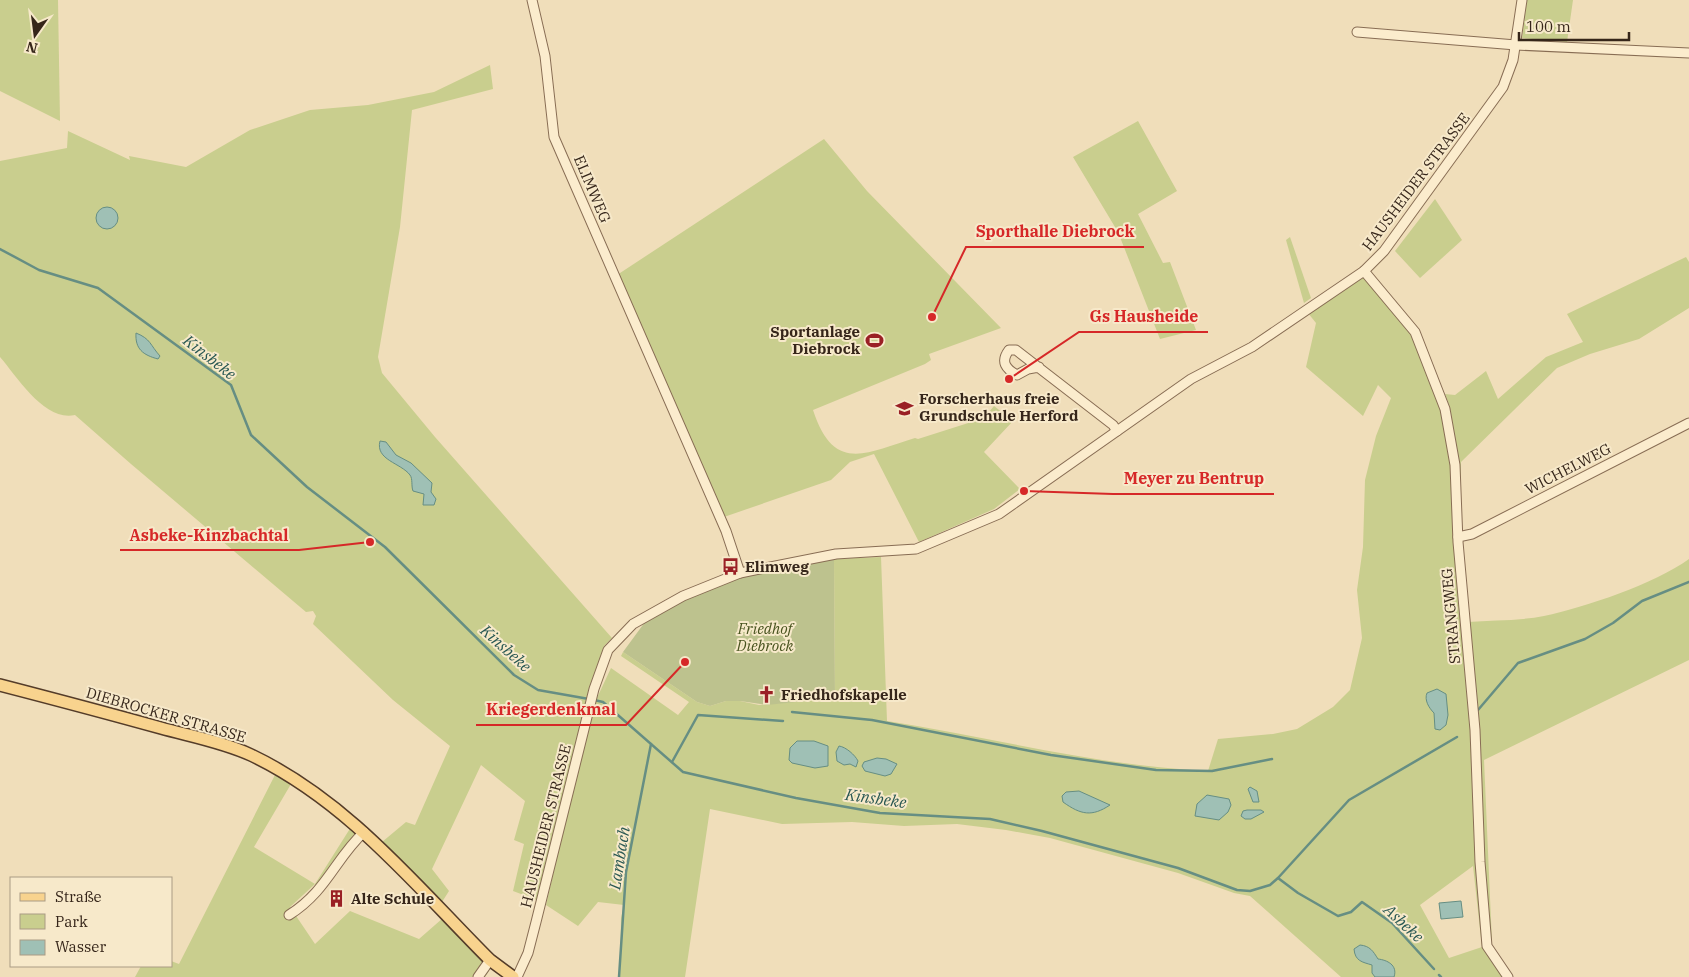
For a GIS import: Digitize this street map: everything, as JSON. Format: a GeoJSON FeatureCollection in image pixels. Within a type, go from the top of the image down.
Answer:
{"type":"FeatureCollection","features":[{"type":"Feature","properties":{"kind":"main road","name":"DIEBROCKER STRASSE"},"geometry":{"type":"LineString","coordinates":[[0,685],[211,741],[250,754],[328,802],[364,832],[490,960],[515,977]]}},
{"type":"Feature","properties":{"kind":"street","name":"ELIMWEG"},"geometry":{"type":"LineString","coordinates":[[532,0],[545,56],[554,137],[726,531],[740,573]]}},
{"type":"Feature","properties":{"kind":"street","name":"HAUSHEIDER STRASSE"},"geometry":{"type":"LineString","coordinates":[[515,977],[528,952],[594,689],[608,650],[633,624],[683,596],[740,573],[836,554],[869,550],[905,551],[931,543],[1000,514],[1191,380],[1252,347],[1364,271],[1384,251],[1503,87],[1510,72],[1516,46],[1522,0]]}},
{"type":"Feature","properties":{"kind":"street"},"geometry":{"type":"LineString","coordinates":[[1357,32],[1516,46],[1689,53]]}},
{"type":"Feature","properties":{"kind":"street","name":"STRANGWEG"},"geometry":{"type":"LineString","coordinates":[[1364,271],[1415,332],[1433,374],[1445,409],[1455,465],[1458,537],[1475,730],[1480,862],[1487,946],[1508,977]]}},
{"type":"Feature","properties":{"kind":"street"},"geometry":{"type":"LineString","coordinates":[[1039,367],[1113,425],[1117,431]]}},
{"type":"Feature","properties":{"kind":"street","name":"WICHELWEG"},"geometry":{"type":"LineString","coordinates":[[1458,537],[1472,534],[1689,423]]}},
{"type":"Feature","properties":{"kind":"street"},"geometry":{"type":"LineString","coordinates":[[289,915],[323,886],[356,839],[364,832]]}},
{"type":"Feature","properties":{"kind":"street"},"geometry":{"type":"LineString","coordinates":[[478,977],[490,960]]}},
{"type":"Feature","properties":{"kind":"green space"},"geometry":{"type":"Polygon","coordinates":[[[0,0],[58,0],[60,121],[0,91],[0,0]]]}},
{"type":"Feature","properties":{"kind":"green space"},"geometry":{"type":"Polygon","coordinates":[[[1527,0],[1573,0],[1567,42],[1522,38],[1527,0]]]}},
{"type":"Feature","properties":{"kind":"green space"},"geometry":{"type":"Polygon","coordinates":[[[490,65],[493,89],[412,110],[400,227],[378,357],[382,373],[435,437],[612,638],[604,646],[588,699],[596,700],[611,668],[678,715],[689,702],[621,656],[623,652],[697,702],[710,706],[726,701],[740,701],[759,705],[835,698],[834,559],[881,557],[887,721],[1087,757],[1167,768],[1208,771],[1218,739],[1273,734],[1297,729],[1333,707],[1350,690],[1362,638],[1357,590],[1363,547],[1365,480],[1376,436],[1391,398],[1378,385],[1363,416],[1306,367],[1316,323],[1308,313],[1363,274],[1413,336],[1445,409],[1450,408],[1445,394],[1455,395],[1486,371],[1498,399],[1546,357],[1583,342],[1567,314],[1686,257],[1689,262],[1689,308],[1639,339],[1590,354],[1557,368],[1461,462],[1459,537],[1468,622],[1535,618],[1579,607],[1639,586],[1689,559],[1689,660],[1484,760],[1492,943],[1490,948],[1506,977],[1341,977],[1250,896],[1234,893],[1178,873],[1050,838],[957,824],[904,826],[852,822],[782,824],[710,809],[685,977],[620,977],[621,918],[624,905],[598,902],[578,926],[546,905],[555,866],[553,865],[537,900],[513,891],[524,844],[514,840],[525,801],[481,765],[432,869],[449,891],[442,902],[382,842],[406,822],[415,825],[450,746],[393,700],[313,624],[316,616],[313,611],[306,612],[75,415],[53,412],[43,405],[0,357],[0,161],[67,148],[68,131],[130,160],[129,156],[186,167],[250,130],[310,110],[368,105],[434,92],[490,65]],[[1473,866],[1420,905],[1449,958],[1482,947],[1473,866]]]}},
{"type":"Feature","properties":{"kind":"green space"},"geometry":{"type":"Polygon","coordinates":[[[1138,121],[1177,191],[1138,214],[1163,263],[1170,262],[1196,330],[1160,339],[1118,232],[1073,157],[1138,121]]]}},
{"type":"Feature","properties":{"kind":"green space"},"geometry":{"type":"Polygon","coordinates":[[[824,139],[867,191],[1001,328],[929,354],[931,360],[925,364],[813,410],[821,430],[831,443],[842,451],[854,454],[867,453],[915,438],[918,439],[984,418],[994,406],[1013,421],[984,452],[1020,489],[994,509],[919,542],[874,454],[850,462],[831,480],[724,517],[617,275],[824,139]]]}},
{"type":"Feature","properties":{"kind":"green space"},"geometry":{"type":"Polygon","coordinates":[[[1435,199],[1462,240],[1420,278],[1395,251],[1435,199]]]}},
{"type":"Feature","properties":{"kind":"green space"},"geometry":{"type":"Polygon","coordinates":[[[1290,237],[1311,298],[1304,303],[1286,240],[1290,237]]]}},
{"type":"Feature","properties":{"kind":"green space","name":"Friedhof Diebrock"},"geometry":{"type":"Polygon","coordinates":[[[834,559],[835,698],[767,705],[726,701],[710,706],[697,702],[623,652],[645,622],[661,611],[716,583],[746,573],[834,559]]]}},
{"type":"Feature","properties":{"kind":"green space"},"geometry":{"type":"Polygon","coordinates":[[[275,775],[291,784],[254,847],[315,884],[290,907],[315,944],[350,911],[419,939],[443,918],[479,955],[489,971],[485,977],[135,977],[140,967],[172,967],[172,961],[179,964],[275,775]]]}},
{"type":"Feature","properties":{"kind":"green space"},"geometry":{"type":"Polygon","coordinates":[[[351,827],[358,833],[317,887],[315,884],[351,827]]]}},
{"type":"Feature","properties":{"kind":"water"},"geometry":{"type":"Polygon","coordinates":[[[107,207],[115,210],[118,218],[115,226],[107,229],[99,226],[96,218],[99,210],[107,207]]]}},
{"type":"Feature","properties":{"kind":"water"},"geometry":{"type":"Polygon","coordinates":[[[136,333],[150,343],[160,356],[158,359],[148,356],[141,350],[137,343],[136,333]]]}},
{"type":"Feature","properties":{"kind":"water"},"geometry":{"type":"Polygon","coordinates":[[[380,441],[386,442],[396,455],[411,463],[432,483],[431,492],[436,499],[434,505],[423,505],[424,494],[413,491],[410,475],[381,453],[380,441]]]}},
{"type":"Feature","properties":{"kind":"water"},"geometry":{"type":"Polygon","coordinates":[[[1437,689],[1446,694],[1448,715],[1446,725],[1440,730],[1435,729],[1434,713],[1426,698],[1427,693],[1437,689]]]}},
{"type":"Feature","properties":{"kind":"water"},"geometry":{"type":"Polygon","coordinates":[[[797,741],[814,741],[828,746],[828,766],[815,768],[792,763],[789,760],[790,748],[797,741]]]}},
{"type":"Feature","properties":{"kind":"water"},"geometry":{"type":"Polygon","coordinates":[[[839,746],[855,756],[858,761],[856,767],[850,764],[844,765],[837,761],[836,752],[839,746]]]}},
{"type":"Feature","properties":{"kind":"water"},"geometry":{"type":"Polygon","coordinates":[[[877,758],[886,759],[897,764],[891,774],[885,776],[865,771],[862,766],[864,762],[877,758]]]}},
{"type":"Feature","properties":{"kind":"water"},"geometry":{"type":"Polygon","coordinates":[[[1250,787],[1257,791],[1259,802],[1253,802],[1248,789],[1250,787]]]}},
{"type":"Feature","properties":{"kind":"water"},"geometry":{"type":"Polygon","coordinates":[[[1079,791],[1110,805],[1092,813],[1086,813],[1075,810],[1063,802],[1062,796],[1066,792],[1079,791]]]}},
{"type":"Feature","properties":{"kind":"water"},"geometry":{"type":"Polygon","coordinates":[[[1207,795],[1229,799],[1231,805],[1228,812],[1219,820],[1195,816],[1197,804],[1207,795]]]}},
{"type":"Feature","properties":{"kind":"water"},"geometry":{"type":"Polygon","coordinates":[[[1261,810],[1264,812],[1251,819],[1245,819],[1241,816],[1243,811],[1261,810]]]}},
{"type":"Feature","properties":{"kind":"water"},"geometry":{"type":"Polygon","coordinates":[[[1461,901],[1463,917],[1441,919],[1439,903],[1461,901]]]}},
{"type":"Feature","properties":{"kind":"water"},"geometry":{"type":"Polygon","coordinates":[[[1360,945],[1371,949],[1378,959],[1391,964],[1395,973],[1394,977],[1375,977],[1372,973],[1372,965],[1357,959],[1354,949],[1360,945]]]}},
{"type":"Feature","properties":{"kind":"waterway","name":"Kinsbeke"},"geometry":{"type":"LineString","coordinates":[[0,249],[39,270],[98,288],[231,385],[251,435],[307,487],[385,547],[514,675],[538,690],[589,699]]}},
{"type":"Feature","properties":{"kind":"waterway"},"geometry":{"type":"LineString","coordinates":[[1478,710],[1518,663],[1585,639],[1613,623],[1642,601],[1689,582]]}},
{"type":"Feature","properties":{"kind":"waterway","name":"Kinsbeke"},"geometry":{"type":"LineString","coordinates":[[594,700],[603,702],[683,772],[796,798],[880,813],[990,819],[1042,831],[1178,868],[1237,890],[1250,891],[1270,885],[1278,878],[1349,800],[1457,737]]}},
{"type":"Feature","properties":{"kind":"waterway"},"geometry":{"type":"LineString","coordinates":[[792,712],[872,720],[1051,755],[1156,770],[1212,771],[1272,759]]}},
{"type":"Feature","properties":{"kind":"waterway"},"geometry":{"type":"LineString","coordinates":[[672,762],[698,715],[783,721]]}},
{"type":"Feature","properties":{"kind":"waterway","name":"Lambach"},"geometry":{"type":"LineString","coordinates":[[619,977],[626,872],[651,744]]}},
{"type":"Feature","properties":{"kind":"waterway","name":"Asbeke"},"geometry":{"type":"LineString","coordinates":[[1278,878],[1298,893],[1338,916],[1351,912],[1362,902],[1392,923],[1434,969]]}},
{"type":"Feature","properties":{"kind":"place","name":"Sporthalle Diebrock"},"geometry":{"type":"Point","coordinates":[932,317]}},
{"type":"Feature","properties":{"kind":"place","name":"Sportanlage Diebrock"},"geometry":{"type":"Point","coordinates":[874,341]}},
{"type":"Feature","properties":{"kind":"place","name":"Gs Hausheide"},"geometry":{"type":"Point","coordinates":[1009,379]}},
{"type":"Feature","properties":{"kind":"place","name":"Forscherhaus freie Grundschule Herford"},"geometry":{"type":"Point","coordinates":[905,408]}},
{"type":"Feature","properties":{"kind":"place","name":"Meyer zu Bentrup"},"geometry":{"type":"Point","coordinates":[1024,491]}},
{"type":"Feature","properties":{"kind":"place","name":"Asbeke-Kinzbachtal"},"geometry":{"type":"Point","coordinates":[370,542]}},
{"type":"Feature","properties":{"kind":"place","name":"Elimweg"},"geometry":{"type":"Point","coordinates":[731,567]}},
{"type":"Feature","properties":{"kind":"place","name":"Kriegerdenkmal"},"geometry":{"type":"Point","coordinates":[685,662]}},
{"type":"Feature","properties":{"kind":"place","name":"Friedhofskapelle"},"geometry":{"type":"Point","coordinates":[767,695]}},
{"type":"Feature","properties":{"kind":"place","name":"Alte Schule"},"geometry":{"type":"Point","coordinates":[337,899]}}]}
